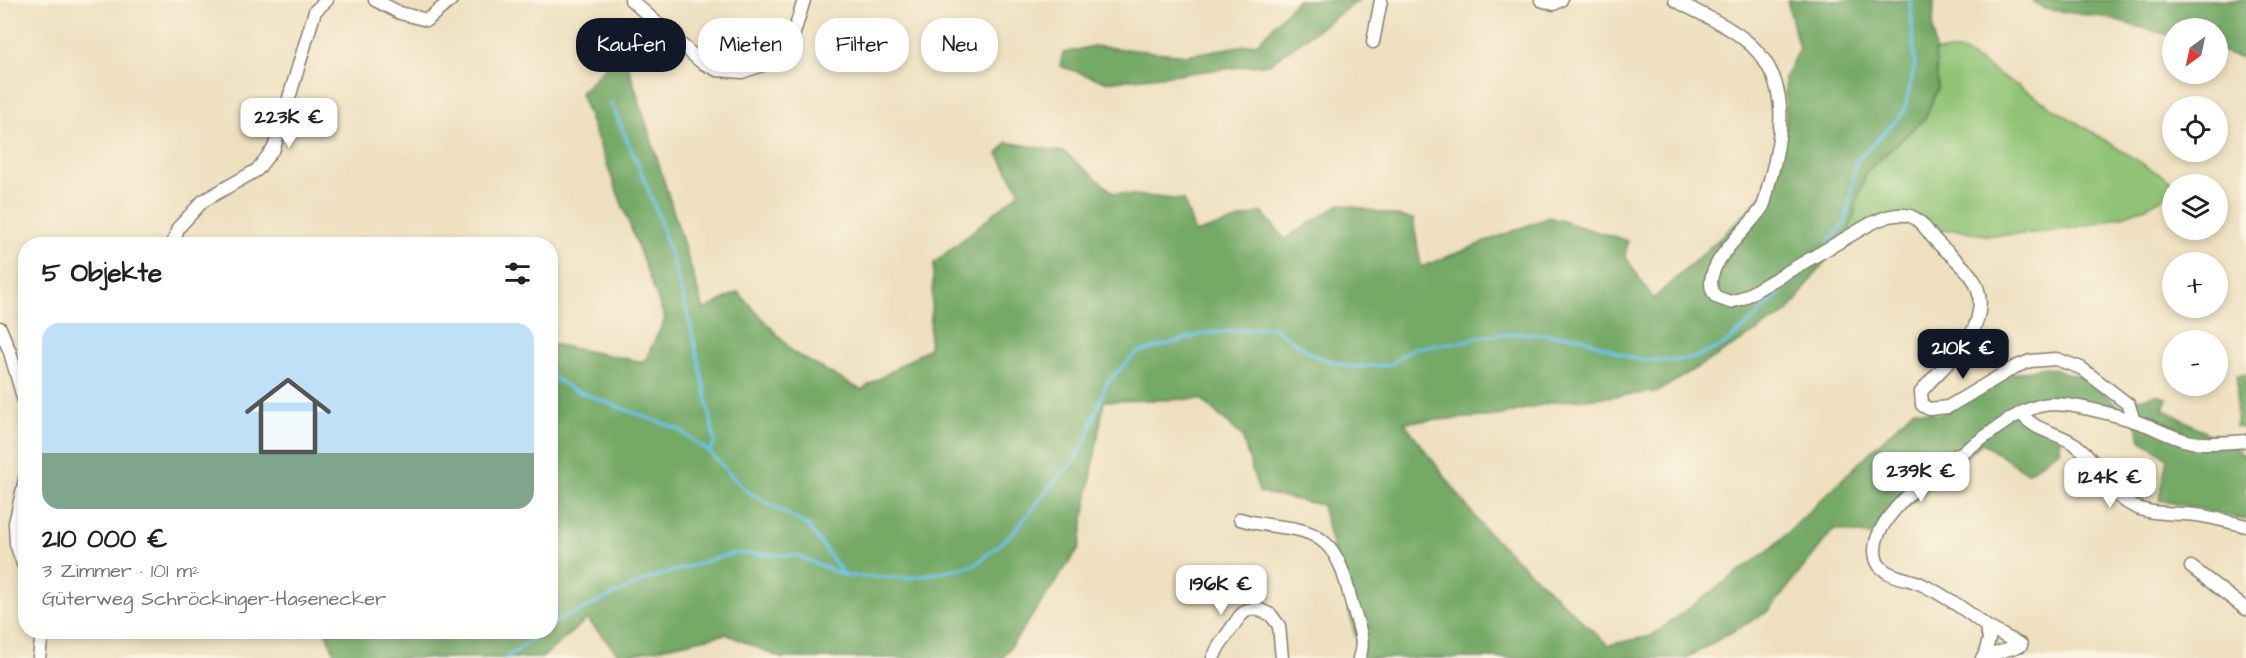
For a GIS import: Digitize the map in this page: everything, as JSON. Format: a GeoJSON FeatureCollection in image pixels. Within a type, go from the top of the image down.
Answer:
{"type":"FeatureCollection","features":[{"type":"Feature","properties":{"kind":"street"},"geometry":{"type":"LineString","coordinates":[[175,237],[178,228],[203,201],[257,170],[274,148],[315,11],[327,0]]}},
{"type":"Feature","properties":{"kind":"street"},"geometry":{"type":"LineString","coordinates":[[375,0],[400,13],[427,20],[451,0]]}},
{"type":"Feature","properties":{"kind":"street"},"geometry":{"type":"LineString","coordinates":[[631,0],[701,62],[717,70],[742,72],[768,63],[784,49],[794,33],[804,0]]}},
{"type":"Feature","properties":{"kind":"street"},"geometry":{"type":"LineString","coordinates":[[1373,42],[1381,0]]}},
{"type":"Feature","properties":{"kind":"street"},"geometry":{"type":"LineString","coordinates":[[1541,0],[1554,4],[1561,0]]}},
{"type":"Feature","properties":{"kind":"street"},"geometry":{"type":"LineString","coordinates":[[1675,0],[1746,40],[1760,54],[1770,71],[1778,93],[1781,132],[1766,200],[1715,267],[1712,288],[1716,297],[1730,302],[1741,299],[1870,224],[1891,215],[1913,217],[1923,224],[1935,240],[1973,277],[1980,299],[1976,323],[1969,337],[1946,367],[1921,392],[1922,405],[1929,409],[1948,407],[2015,367],[2030,361],[2056,359],[2081,369],[2129,405],[2133,421]]}},
{"type":"Feature","properties":{"kind":"street"},"geometry":{"type":"LineString","coordinates":[[0,328],[18,380]]}},
{"type":"Feature","properties":{"kind":"street"},"geometry":{"type":"LineString","coordinates":[[1983,658],[2021,645],[1986,626],[1931,589],[1889,574],[1881,568],[1876,559],[1875,548],[1886,524],[1917,486],[1945,464],[2036,406],[2052,404],[2070,406],[2133,421],[2191,442],[2246,441]]}},
{"type":"Feature","properties":{"kind":"street"},"geometry":{"type":"LineString","coordinates":[[2022,413],[2036,428],[2052,432],[2085,451],[2120,498],[2133,507],[2148,512],[2196,515],[2246,526]]}},
{"type":"Feature","properties":{"kind":"street"},"geometry":{"type":"LineString","coordinates":[[18,511],[15,524],[18,550]]}},
{"type":"Feature","properties":{"kind":"street"},"geometry":{"type":"LineString","coordinates":[[1240,519],[1260,525],[1310,532],[1322,538],[1332,548],[1340,564],[1361,635],[1362,650],[1359,658]]}},
{"type":"Feature","properties":{"kind":"street"},"geometry":{"type":"LineString","coordinates":[[2191,567],[2246,609]]}},
{"type":"Feature","properties":{"kind":"street"},"geometry":{"type":"LineString","coordinates":[[1213,658],[1240,616],[1247,610],[1256,608],[1271,615],[1279,627],[1282,658]]}},
{"type":"Feature","properties":{"kind":"street"},"geometry":{"type":"LineString","coordinates":[[1983,658],[1989,639],[1986,626]]}},
{"type":"Feature","properties":{"kind":"street"},"geometry":{"type":"LineString","coordinates":[[39,658],[41,639]]}},
{"type":"Feature","properties":{"kind":"green space"},"geometry":{"type":"Polygon","coordinates":[[[1297,0],[1359,0],[1269,64],[1106,82],[1060,66],[1063,53],[1093,46],[1187,55],[1258,43],[1297,0]]]}},
{"type":"Feature","properties":{"kind":"green space"},"geometry":{"type":"Polygon","coordinates":[[[1787,0],[1934,0],[1933,28],[1938,88],[1925,118],[1866,172],[1848,234],[1824,262],[1787,313],[1657,392],[1553,402],[1498,416],[1404,422],[1484,529],[1608,645],[1651,636],[1774,546],[1914,409],[1940,415],[2008,375],[2045,367],[2084,378],[2121,407],[2060,401],[2018,409],[2060,439],[2059,450],[2027,473],[1982,443],[1870,536],[1834,529],[1769,611],[1686,658],[1352,658],[1358,646],[1322,505],[1259,492],[1242,436],[1201,399],[1104,401],[1079,548],[1003,658],[781,658],[726,634],[621,657],[587,619],[542,658],[336,658],[329,639],[558,639],[558,345],[644,362],[665,319],[580,93],[601,72],[630,72],[704,310],[738,292],[794,353],[861,390],[929,348],[934,263],[1020,192],[998,154],[1007,142],[1064,152],[1114,193],[1184,200],[1195,233],[1262,212],[1285,239],[1340,204],[1413,219],[1421,267],[1549,217],[1628,241],[1625,256],[1653,299],[1731,228],[1774,183],[1786,133],[1785,77],[1799,48],[1787,0]]]}},
{"type":"Feature","properties":{"kind":"green space"},"geometry":{"type":"Polygon","coordinates":[[[2031,0],[2246,0],[2246,59],[2228,53],[2228,18],[2162,18],[2162,33],[2102,17],[2044,9],[2031,0]]]}},
{"type":"Feature","properties":{"kind":"green space"},"geometry":{"type":"Polygon","coordinates":[[[1935,51],[1962,51],[2162,176],[2162,197],[2134,212],[2109,220],[2056,230],[1985,235],[1949,230],[1936,234],[1913,213],[1848,234],[1866,172],[1925,118],[1938,88],[1935,51]]]}},
{"type":"Feature","properties":{"kind":"green space"},"geometry":{"type":"Polygon","coordinates":[[[2237,375],[2246,375],[2246,429],[2236,427],[2237,375]]]}},
{"type":"Feature","properties":{"kind":"green space"},"geometry":{"type":"Polygon","coordinates":[[[2156,395],[2168,398],[2164,409],[2208,434],[2224,435],[2246,458],[2246,520],[2159,500],[2167,458],[2140,439],[2132,400],[2156,395]]]}},
{"type":"Feature","properties":{"kind":"waterway"},"geometry":{"type":"LineString","coordinates":[[1828,242],[1846,223],[1856,161],[1904,112],[1915,64],[1910,0]]}},
{"type":"Feature","properties":{"kind":"waterway"},"geometry":{"type":"LineString","coordinates":[[611,103],[655,206],[677,276],[692,331],[710,415],[715,443],[709,452]]}},
{"type":"Feature","properties":{"kind":"waterway"},"geometry":{"type":"LineString","coordinates":[[558,621],[648,579],[734,553],[798,556],[846,576],[910,578],[975,565],[1013,533],[1050,487],[1074,462],[1087,438],[1107,382],[1137,353],[1203,334],[1272,327],[1315,356],[1349,367],[1390,365],[1413,348],[1519,333],[1576,336],[1634,359],[1671,361],[1697,357],[1724,345],[1755,318],[1803,269]]}},
{"type":"Feature","properties":{"kind":"waterway"},"geometry":{"type":"LineString","coordinates":[[558,380],[571,389],[678,429],[709,452],[746,491],[808,526],[845,576]]}},
{"type":"Feature","properties":{"kind":"waterway"},"geometry":{"type":"LineString","coordinates":[[506,658],[533,639]]}}]}
